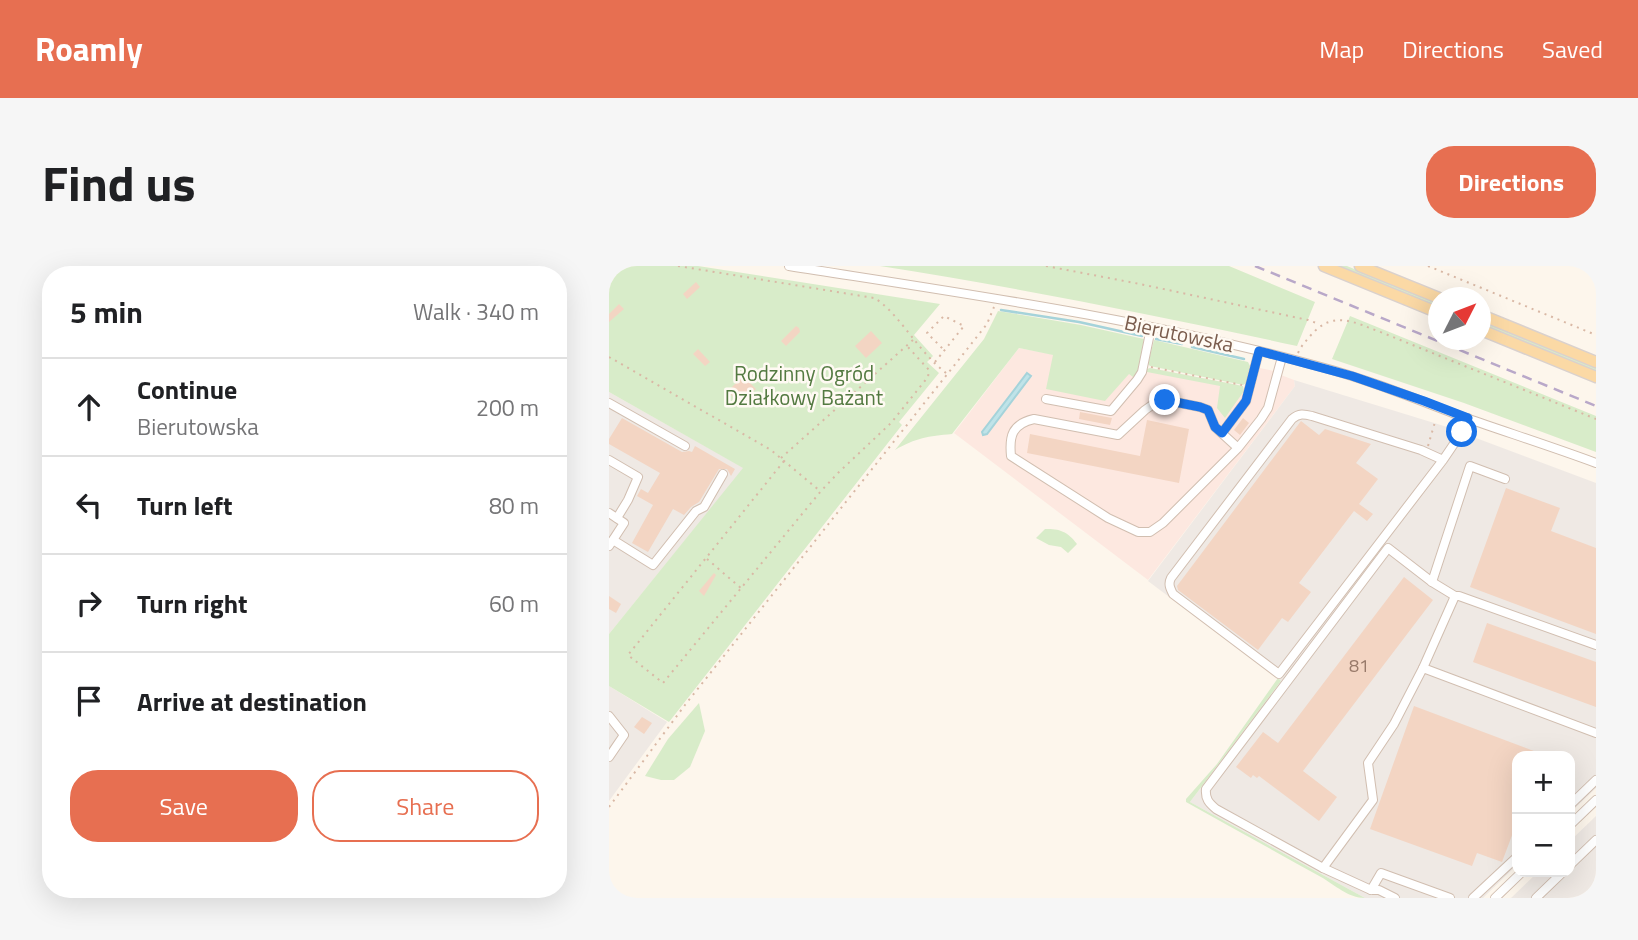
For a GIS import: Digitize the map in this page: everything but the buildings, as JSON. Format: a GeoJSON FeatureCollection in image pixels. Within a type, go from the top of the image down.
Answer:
{"type":"FeatureCollection","features":[{"type":"Feature","properties":{"kind":"main road"},"geometry":{"type":"LineString","coordinates":[[1324,266],[1428,309]]}},
{"type":"Feature","properties":{"kind":"main road"},"geometry":{"type":"LineString","coordinates":[[1360,266],[1428,294]]}},
{"type":"Feature","properties":{"kind":"main road"},"geometry":{"type":"LineString","coordinates":[[1491,319],[1596,362]]}},
{"type":"Feature","properties":{"kind":"main road"},"geometry":{"type":"LineString","coordinates":[[1491,334],[1596,377]]}},
{"type":"Feature","properties":{"kind":"street","name":"Bierutowska"},"geometry":{"type":"LineString","coordinates":[[789,266],[995,299],[1151,328],[1296,360],[1391,389],[1596,463]]}},
{"type":"Feature","properties":{"kind":"street"},"geometry":{"type":"LineString","coordinates":[[1046,399],[1111,411],[1137,380],[1151,328]]}},
{"type":"Feature","properties":{"kind":"street"},"geometry":{"type":"LineString","coordinates":[[1222,433],[1246,401],[1259,351]]}},
{"type":"Feature","properties":{"kind":"street"},"geometry":{"type":"LineString","coordinates":[[1238,447],[1215,427],[1208,410],[1165,400],[1145,410],[1118,435],[1034,419],[1024,422],[1013,432],[1010,444],[1011,456],[1108,518],[1138,532],[1150,532],[1163,523],[1238,447],[1252,431],[1268,408],[1282,357]]}},
{"type":"Feature","properties":{"kind":"street"},"geometry":{"type":"LineString","coordinates":[[609,403],[685,446]]}},
{"type":"Feature","properties":{"kind":"street"},"geometry":{"type":"LineString","coordinates":[[1443,460],[1312,416],[1295,416],[1171,578],[1170,587],[1173,594],[1279,674],[1443,460],[1468,418]]}},
{"type":"Feature","properties":{"kind":"street"},"geometry":{"type":"LineString","coordinates":[[609,460],[638,477],[628,500],[613,516],[624,523],[611,543],[653,565],[696,511],[703,507],[723,474]]}},
{"type":"Feature","properties":{"kind":"street"},"geometry":{"type":"LineString","coordinates":[[1432,582],[1470,466],[1505,479]]}},
{"type":"Feature","properties":{"kind":"street"},"geometry":{"type":"LineString","coordinates":[[1373,894],[1216,809],[1207,801],[1206,789],[1388,548],[1455,596],[1596,645]]}},
{"type":"Feature","properties":{"kind":"street"},"geometry":{"type":"LineString","coordinates":[[1323,868],[1373,800],[1368,763],[1394,724],[1455,596]]}},
{"type":"Feature","properties":{"kind":"street"},"geometry":{"type":"LineString","coordinates":[[1423,668],[1596,733]]}},
{"type":"Feature","properties":{"kind":"street"},"geometry":{"type":"LineString","coordinates":[[609,716],[624,735],[609,757]]}},
{"type":"Feature","properties":{"kind":"street"},"geometry":{"type":"LineString","coordinates":[[1575,801],[1596,780]]}},
{"type":"Feature","properties":{"kind":"street"},"geometry":{"type":"LineString","coordinates":[[1575,820],[1596,800]]}},
{"type":"Feature","properties":{"kind":"street"},"geometry":{"type":"LineString","coordinates":[[1575,860],[1596,839]]}},
{"type":"Feature","properties":{"kind":"street"},"geometry":{"type":"LineString","coordinates":[[1473,898],[1512,862]]}},
{"type":"Feature","properties":{"kind":"street"},"geometry":{"type":"LineString","coordinates":[[1373,894],[1381,873],[1450,898]]}},
{"type":"Feature","properties":{"kind":"street"},"geometry":{"type":"LineString","coordinates":[[1495,898],[1517,877]]}},
{"type":"Feature","properties":{"kind":"street"},"geometry":{"type":"LineString","coordinates":[[1537,898],[1558,877]]}},
{"type":"Feature","properties":{"kind":"street"},"geometry":{"type":"LineString","coordinates":[[1373,894],[1379,890],[1395,898]]}},
{"type":"Feature","properties":{"kind":"path"},"geometry":{"type":"LineString","coordinates":[[609,272],[614,266]]}},
{"type":"Feature","properties":{"kind":"path"},"geometry":{"type":"LineString","coordinates":[[678,266],[874,298],[888,309],[934,363],[947,374]]}},
{"type":"Feature","properties":{"kind":"path"},"geometry":{"type":"LineString","coordinates":[[1046,266],[1321,324]]}},
{"type":"Feature","properties":{"kind":"path"},"geometry":{"type":"LineString","coordinates":[[1428,266],[1596,334]]}},
{"type":"Feature","properties":{"kind":"path"},"geometry":{"type":"LineString","coordinates":[[609,807],[693,694],[987,324],[994,310],[995,299]]}},
{"type":"Feature","properties":{"kind":"path"},"geometry":{"type":"LineString","coordinates":[[934,363],[964,326],[944,316],[927,333],[944,350]]}},
{"type":"Feature","properties":{"kind":"path"},"geometry":{"type":"LineString","coordinates":[[1296,360],[1301,346],[1321,324],[1331,320],[1348,321],[1383,332],[1596,419]]}},
{"type":"Feature","properties":{"kind":"path"},"geometry":{"type":"LineString","coordinates":[[907,346],[929,370],[928,377],[891,423],[821,491],[663,683],[628,655],[782,459],[907,346],[914,340]]}},
{"type":"Feature","properties":{"kind":"path"},"geometry":{"type":"LineString","coordinates":[[609,357],[771,450],[821,491]]}},
{"type":"Feature","properties":{"kind":"path"},"geometry":{"type":"LineString","coordinates":[[1143,365],[1251,387]]}},
{"type":"Feature","properties":{"kind":"path"},"geometry":{"type":"LineString","coordinates":[[1425,452],[1435,422]]}},
{"type":"Feature","properties":{"kind":"path"},"geometry":{"type":"LineString","coordinates":[[706,558],[742,589]]}},
{"type":"Feature","properties":{"kind":"shaded area"},"geometry":{"type":"Polygon","coordinates":[[[1019,348],[1137,371],[1146,372],[1150,368],[1238,385],[1243,394],[1250,366],[1274,371],[1294,380],[1295,386],[1148,580],[954,433],[1019,348]]]}},
{"type":"Feature","properties":{"kind":"shaded area"},"geometry":{"type":"Polygon","coordinates":[[[1294,380],[1444,426],[1596,483],[1596,788],[1575,808],[1575,751],[1512,751],[1512,870],[1483,898],[1365,898],[1190,802],[1281,681],[1148,581],[1295,386],[1294,380]]]}},
{"type":"Feature","properties":{"kind":"shaded area"},"geometry":{"type":"Polygon","coordinates":[[[609,392],[744,468],[609,634],[609,392]]]}},
{"type":"Feature","properties":{"kind":"shaded area"},"geometry":{"type":"Polygon","coordinates":[[[609,686],[667,722],[609,801],[609,686]]]}},
{"type":"Feature","properties":{"kind":"shaded area"},"geometry":{"type":"Polygon","coordinates":[[[1596,816],[1596,898],[1511,898],[1533,877],[1575,877],[1575,836],[1596,816]]]}},
{"type":"Feature","properties":{"kind":"green space","name":"Rodzinny Ogród Działkowy Bażant"},"geometry":{"type":"Polygon","coordinates":[[[609,266],[698,266],[940,304],[914,335],[933,356],[927,362],[939,373],[899,422],[902,425],[669,722],[609,686],[609,634],[743,468],[609,392],[609,266]]]}},
{"type":"Feature","properties":{"kind":"green space"},"geometry":{"type":"Polygon","coordinates":[[[880,266],[1229,266],[1315,302],[1297,346],[1089,303],[880,266]]]}},
{"type":"Feature","properties":{"kind":"green space"},"geometry":{"type":"Polygon","coordinates":[[[1336,266],[1347,266],[1428,300],[1428,304],[1336,266]]]}},
{"type":"Feature","properties":{"kind":"green space"},"geometry":{"type":"Polygon","coordinates":[[[998,311],[1144,339],[1137,374],[1133,377],[1129,374],[1105,401],[1046,389],[1053,355],[1019,348],[952,434],[922,438],[895,450],[984,339],[998,311]]]}},
{"type":"Feature","properties":{"kind":"green space"},"geometry":{"type":"Polygon","coordinates":[[[1350,316],[1428,348],[1428,350],[1596,416],[1596,452],[1464,403],[1332,359],[1350,316]]]}},
{"type":"Feature","properties":{"kind":"green space"},"geometry":{"type":"Polygon","coordinates":[[[1491,325],[1596,368],[1596,372],[1491,329],[1491,325]]]}},
{"type":"Feature","properties":{"kind":"green space"},"geometry":{"type":"Polygon","coordinates":[[[1154,340],[1248,362],[1250,366],[1246,383],[1243,385],[1150,366],[1148,364],[1154,340]]]}},
{"type":"Feature","properties":{"kind":"green space"},"geometry":{"type":"Polygon","coordinates":[[[1150,368],[1243,386],[1244,391],[1225,418],[1217,408],[1220,386],[1147,372],[1150,368]]]}},
{"type":"Feature","properties":{"kind":"green space"},"geometry":{"type":"Polygon","coordinates":[[[1045,529],[1063,532],[1077,544],[1068,553],[1061,547],[1049,545],[1036,538],[1045,529]]]}},
{"type":"Feature","properties":{"kind":"green space"},"geometry":{"type":"Polygon","coordinates":[[[1278,678],[1281,681],[1190,802],[1365,898],[1347,893],[1186,802],[1217,764],[1278,678]]]}},
{"type":"Feature","properties":{"kind":"green space"},"geometry":{"type":"Polygon","coordinates":[[[699,703],[705,731],[690,767],[674,780],[645,776],[668,739],[699,703]]]}},
{"type":"Feature","properties":{"kind":"water"},"geometry":{"type":"Polygon","coordinates":[[[1027,373],[1031,376],[987,434],[983,435],[982,432],[1027,373]]]}},
{"type":"Feature","properties":{"kind":"waterway"},"geometry":{"type":"LineString","coordinates":[[1001,310],[1079,322],[1142,336]]}},
{"type":"Feature","properties":{"kind":"waterway"},"geometry":{"type":"LineString","coordinates":[[1156,339],[1182,344]]}},
{"type":"Feature","properties":{"kind":"waterway"},"geometry":{"type":"LineString","coordinates":[[1192,347],[1244,359]]}},
{"type":"Feature","properties":{"kind":"railway"},"geometry":{"type":"LineString","coordinates":[[1255,266],[1596,406]]}},
{"type":"Feature","properties":{"kind":"route"},"geometry":{"type":"LineString","coordinates":[[1165,400],[1208,410],[1215,427],[1222,433],[1246,401],[1259,351],[1324,368],[1468,418],[1462,432]]}}]}
